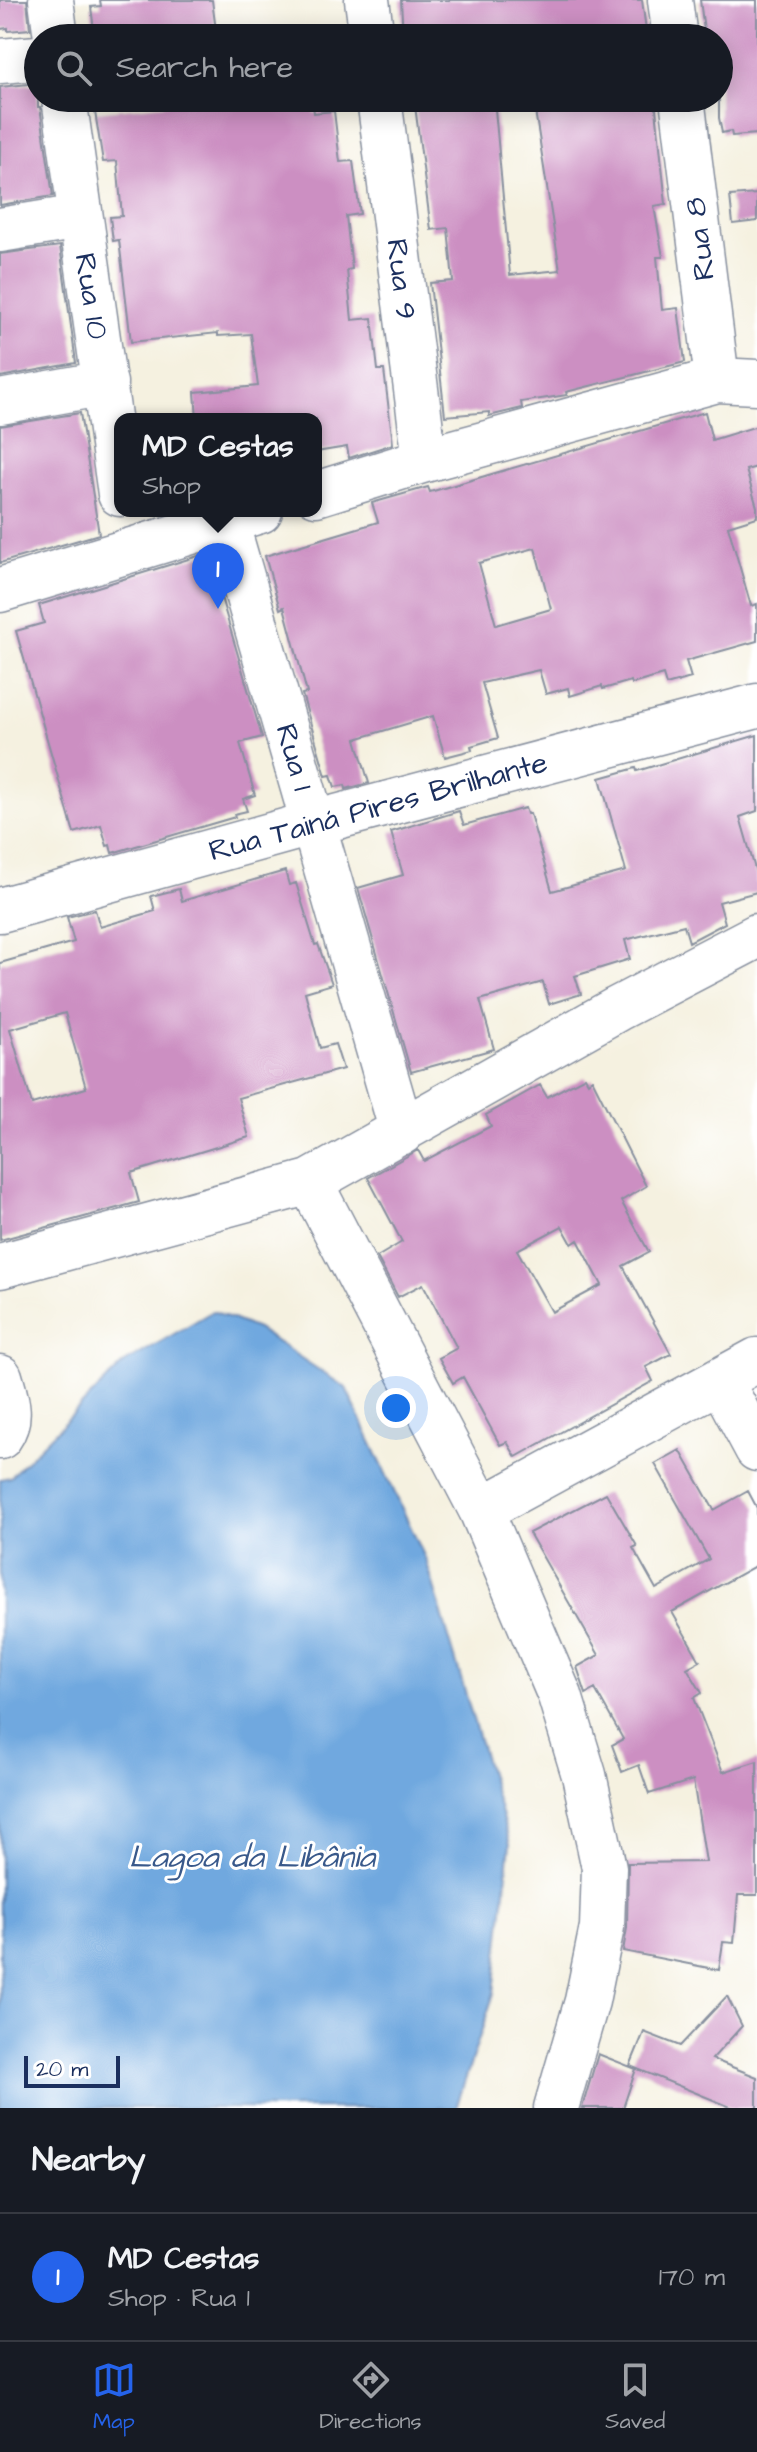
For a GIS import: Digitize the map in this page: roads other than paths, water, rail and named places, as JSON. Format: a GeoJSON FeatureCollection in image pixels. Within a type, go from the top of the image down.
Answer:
{"type":"FeatureCollection","features":[{"type":"Feature","properties":{"kind":"street"},"geometry":{"type":"LineString","coordinates":[[51,0],[54,24]]}},
{"type":"Feature","properties":{"kind":"street"},"geometry":{"type":"LineString","coordinates":[[367,0],[370,24]]}},
{"type":"Feature","properties":{"kind":"street"},"geometry":{"type":"LineString","coordinates":[[670,0],[673,24]]}},
{"type":"Feature","properties":{"kind":"street"},"geometry":{"type":"LineString","coordinates":[[0,61],[24,59]]}},
{"type":"Feature","properties":{"kind":"street","name":"Rua 10"},"geometry":{"type":"LineString","coordinates":[[66,112],[114,450]]}},
{"type":"Feature","properties":{"kind":"street","name":"Rua 9"},"geometry":{"type":"LineString","coordinates":[[381,112],[425,460]]}},
{"type":"Feature","properties":{"kind":"street","name":"Rua 8"},"geometry":{"type":"LineString","coordinates":[[685,112],[737,381]]}},
{"type":"Feature","properties":{"kind":"street"},"geometry":{"type":"LineString","coordinates":[[0,230],[80,217]]}},
{"type":"Feature","properties":{"kind":"street"},"geometry":{"type":"LineString","coordinates":[[322,492],[425,460],[737,381]]}},
{"type":"Feature","properties":{"kind":"street"},"geometry":{"type":"LineString","coordinates":[[0,402],[105,383]]}},
{"type":"Feature","properties":{"kind":"street","name":"Rua 1"},"geometry":{"type":"LineString","coordinates":[[0,590],[125,530],[235,517]]}},
{"type":"Feature","properties":{"kind":"street","name":"Rua 1"},"geometry":{"type":"LineString","coordinates":[[243,517],[314,823],[402,1132]]}},
{"type":"Feature","properties":{"kind":"street","name":"Rua Tainá Pires Brilhante"},"geometry":{"type":"LineString","coordinates":[[0,910],[757,706]]}},
{"type":"Feature","properties":{"kind":"street"},"geometry":{"type":"LineString","coordinates":[[0,1266],[310,1182],[617,1009],[757,936]]}},
{"type":"Feature","properties":{"kind":"street"},"geometry":{"type":"LineString","coordinates":[[310,1182],[481,1510],[560,1696],[584,1775],[604,1868],[602,1927],[556,2108]]}},
{"type":"Feature","properties":{"kind":"street"},"geometry":{"type":"LineString","coordinates":[[481,1510],[739,1370],[757,1449]]}},
{"type":"Feature","properties":{"kind":"street"},"geometry":{"type":"LineString","coordinates":[[0,1377],[10,1411],[0,1437]]}},
{"type":"Feature","properties":{"kind":"water","name":"Lagoa da Libânia"},"geometry":{"type":"Polygon","coordinates":[[[213,1311],[257,1329],[346,1388],[426,1560],[510,1844],[494,1993],[456,2108],[0,2108],[0,1479],[10,1477],[123,1364],[213,1311]]]}},
{"type":"Feature","properties":{"kind":"place","name":"MD Cestas"},"geometry":{"type":"Point","coordinates":[218,609]}}]}
